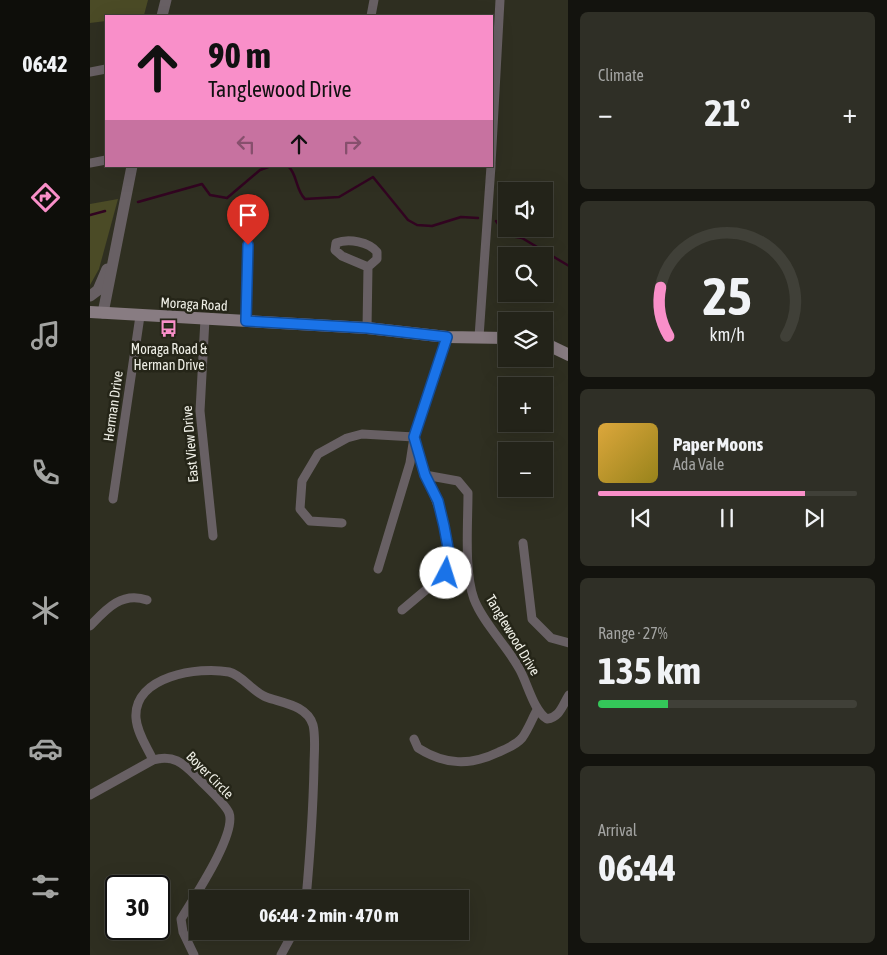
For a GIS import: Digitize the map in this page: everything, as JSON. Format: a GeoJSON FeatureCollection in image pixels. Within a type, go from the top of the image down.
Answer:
{"type":"FeatureCollection","features":[{"type":"Feature","properties":{"kind":"main road","name":"Moraga Road"},"geometry":{"type":"LineString","coordinates":[[96,312],[367,328],[447,337],[498,338]]}},
{"type":"Feature","properties":{"kind":"main road"},"geometry":{"type":"LineString","coordinates":[[553,348],[568,356]]}},
{"type":"Feature","properties":{"kind":"street"},"geometry":{"type":"LineString","coordinates":[[162,15],[166,0]]}},
{"type":"Feature","properties":{"kind":"street"},"geometry":{"type":"LineString","coordinates":[[371,15],[374,0]]}},
{"type":"Feature","properties":{"kind":"street"},"geometry":{"type":"LineString","coordinates":[[493,128],[500,0]]}},
{"type":"Feature","properties":{"kind":"street"},"geometry":{"type":"LineString","coordinates":[[90,72],[105,70]]}},
{"type":"Feature","properties":{"kind":"street"},"geometry":{"type":"LineString","coordinates":[[90,163],[105,160]]}},
{"type":"Feature","properties":{"kind":"street"},"geometry":{"type":"LineString","coordinates":[[96,312],[117,247],[132,167]]}},
{"type":"Feature","properties":{"kind":"street"},"geometry":{"type":"LineString","coordinates":[[479,337],[491,167]]}},
{"type":"Feature","properties":{"kind":"street"},"geometry":{"type":"LineString","coordinates":[[246,321],[248,245]]}},
{"type":"Feature","properties":{"kind":"street"},"geometry":{"type":"LineString","coordinates":[[90,296],[98,290],[117,247]]}},
{"type":"Feature","properties":{"kind":"street"},"geometry":{"type":"LineString","coordinates":[[367,328],[368,267]]}},
{"type":"Feature","properties":{"kind":"street","name":"Herman Drive"},"geometry":{"type":"LineString","coordinates":[[113,499],[140,316]]}},
{"type":"Feature","properties":{"kind":"street","name":"East View Drive"},"geometry":{"type":"LineString","coordinates":[[205,319],[200,411],[213,536]]}},
{"type":"Feature","properties":{"kind":"street"},"geometry":{"type":"LineString","coordinates":[[378,569],[410,463],[414,437],[447,337]]}},
{"type":"Feature","properties":{"kind":"street"},"geometry":{"type":"LineString","coordinates":[[342,523],[310,521],[300,509],[302,481],[318,454],[347,438],[362,434],[414,437]]}},
{"type":"Feature","properties":{"kind":"street"},"geometry":{"type":"LineString","coordinates":[[402,610],[446,573],[449,553],[438,501],[425,475],[414,437]]}},
{"type":"Feature","properties":{"kind":"street","name":"Tanglewood Drive"},"geometry":{"type":"LineString","coordinates":[[425,475],[458,481],[468,493],[470,584],[475,601],[519,668],[532,693],[537,710]]}},
{"type":"Feature","properties":{"kind":"street"},"geometry":{"type":"LineString","coordinates":[[522,543],[532,619],[550,638],[568,643]]}},
{"type":"Feature","properties":{"kind":"street"},"geometry":{"type":"LineString","coordinates":[[90,626],[113,604],[125,597],[137,596],[147,600]]}},
{"type":"Feature","properties":{"kind":"street"},"geometry":{"type":"LineString","coordinates":[[90,795],[154,760],[142,739],[136,718],[138,703],[155,683],[200,669],[231,673],[264,696],[302,710],[313,725],[313,800],[307,890]]}},
{"type":"Feature","properties":{"kind":"street"},"geometry":{"type":"LineString","coordinates":[[414,739],[418,748],[443,760],[459,763],[477,761],[508,748],[522,738],[537,710],[547,719],[559,714],[568,695]]}},
{"type":"Feature","properties":{"kind":"street","name":"Boyer Circle"},"geometry":{"type":"LineString","coordinates":[[154,760],[163,757],[173,758],[186,766],[229,813],[230,830],[181,919],[183,932],[194,955]]}},
{"type":"Feature","properties":{"kind":"street"},"geometry":{"type":"LineString","coordinates":[[281,955],[289,940]]}},
{"type":"Feature","properties":{"kind":"shaded area"},"geometry":{"type":"Polygon","coordinates":[[[90,0],[148,0],[144,15],[105,15],[105,21],[90,23],[90,0]]]}},
{"type":"Feature","properties":{"kind":"shaded area"},"geometry":{"type":"Polygon","coordinates":[[[118,199],[99,269],[90,285],[90,204],[118,199]]]}},
{"type":"Feature","properties":{"kind":"waterway"},"geometry":{"type":"LineString","coordinates":[[138,202],[202,184],[210,195],[227,198],[260,170],[268,167]]}},
{"type":"Feature","properties":{"kind":"waterway"},"geometry":{"type":"LineString","coordinates":[[289,167],[305,199],[339,197],[373,177],[408,220],[417,225],[432,226],[461,217],[478,218]]}},
{"type":"Feature","properties":{"kind":"waterway"},"geometry":{"type":"LineString","coordinates":[[90,215],[105,211]]}},
{"type":"Feature","properties":{"kind":"waterway"},"geometry":{"type":"LineString","coordinates":[[496,221],[506,235],[522,238],[568,265]]}},
{"type":"Feature","properties":{"kind":"place","name":"Moraga Road & Herman Drive"},"geometry":{"type":"Point","coordinates":[169,329]}},
{"type":"Feature","properties":{"kind":"route"},"geometry":{"type":"LineString","coordinates":[[248,245],[246,321],[367,328],[447,337],[414,437],[425,475],[438,501],[444,526],[449,553],[446,573]]}}]}
